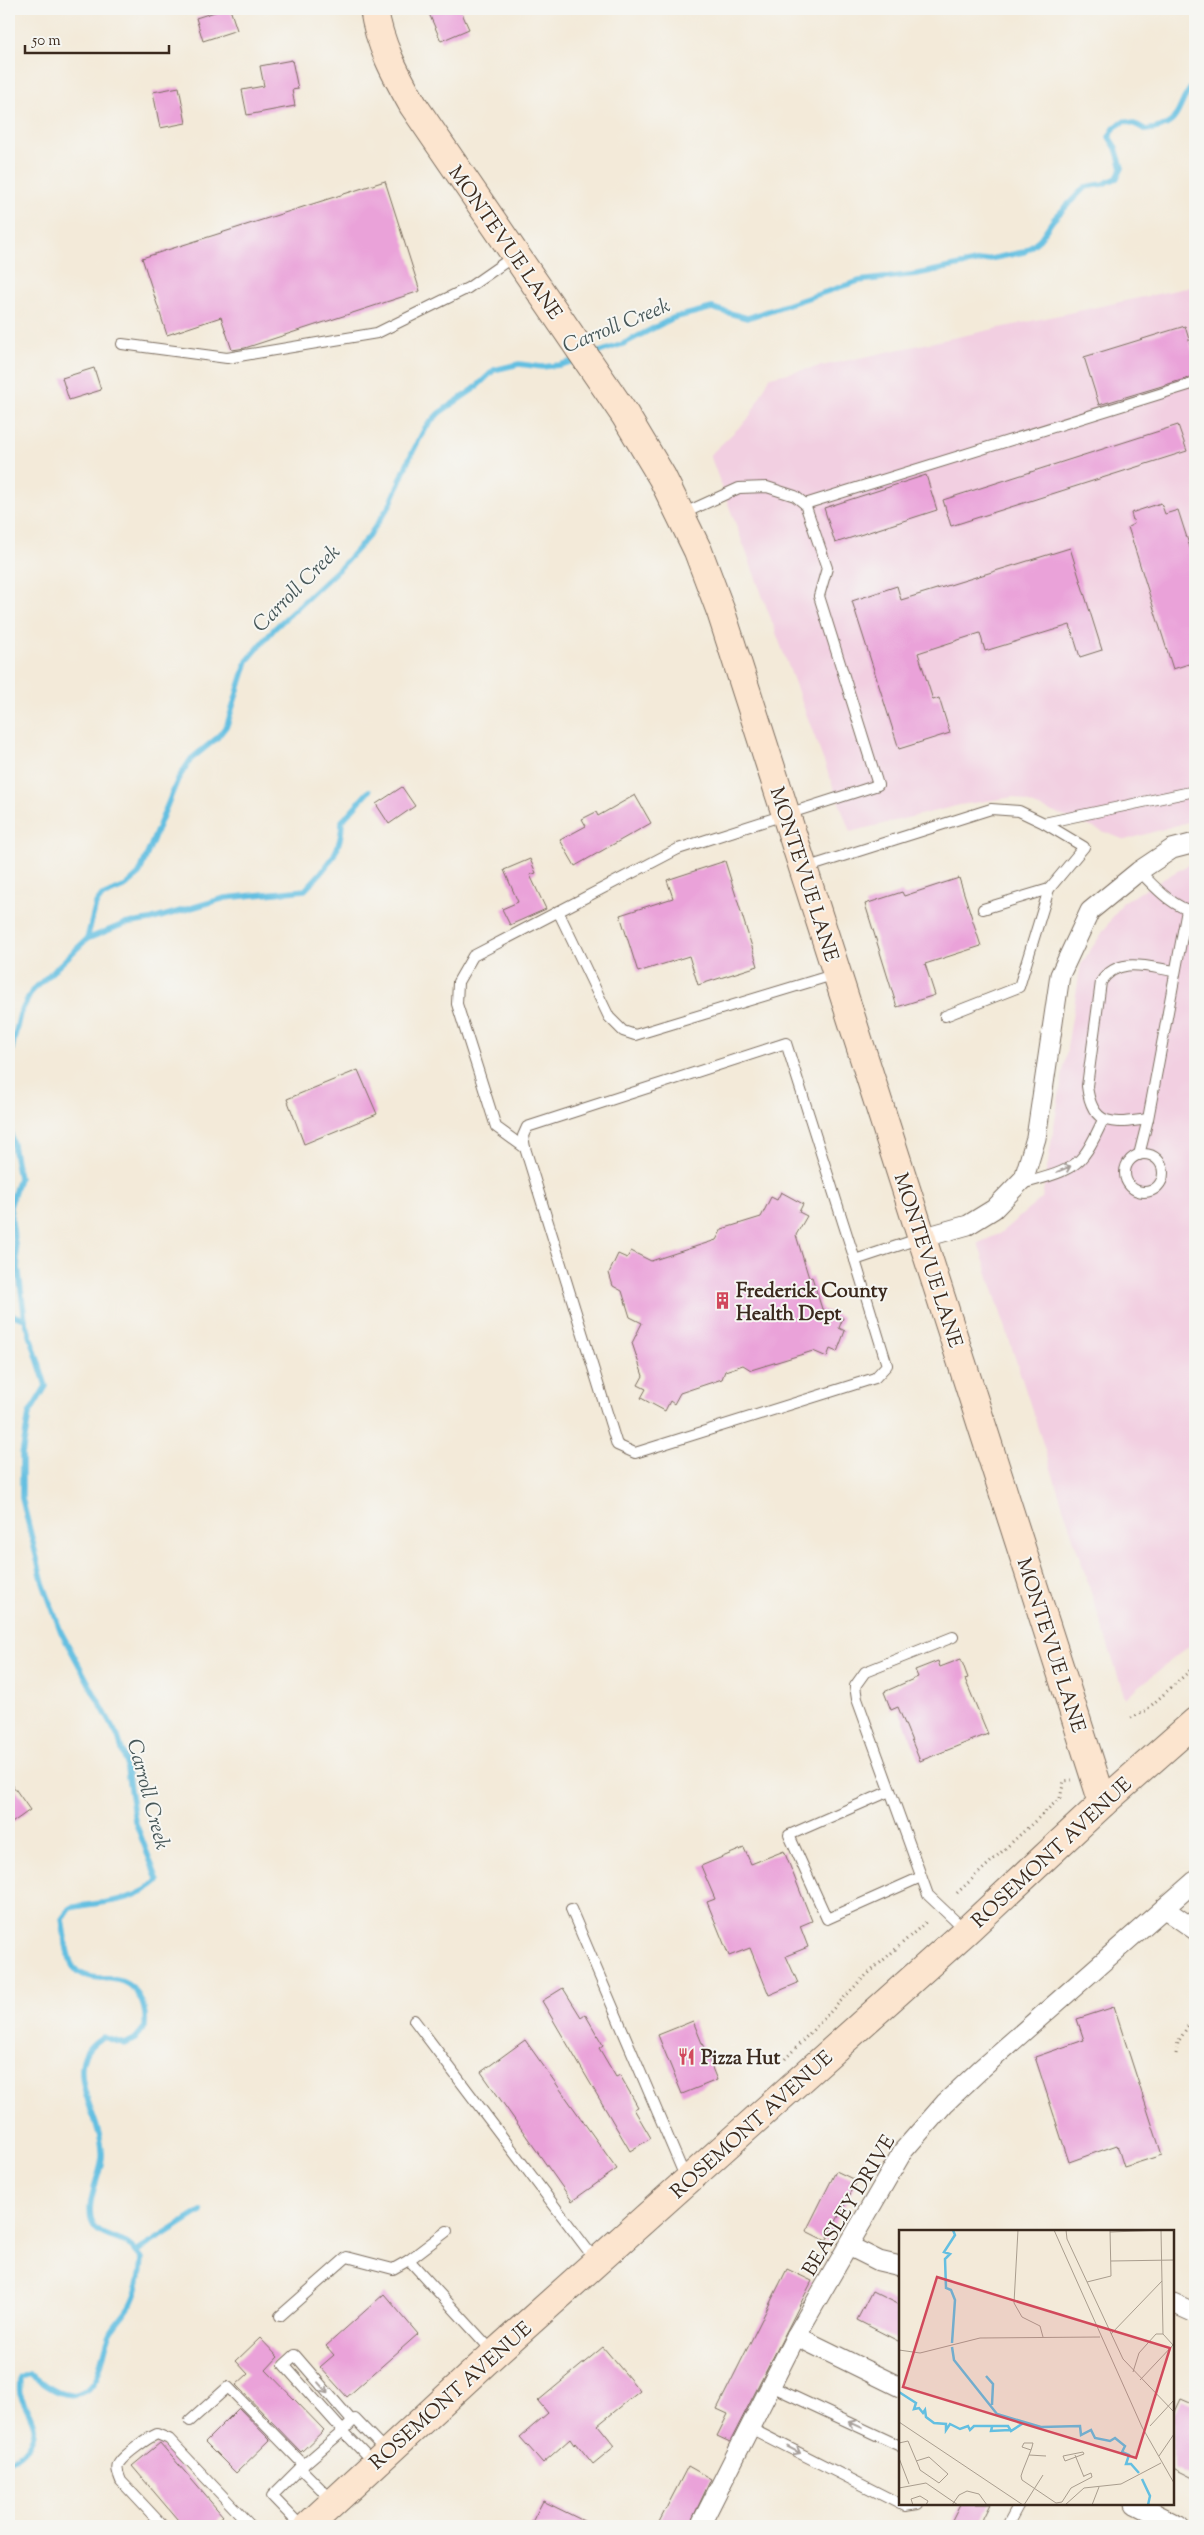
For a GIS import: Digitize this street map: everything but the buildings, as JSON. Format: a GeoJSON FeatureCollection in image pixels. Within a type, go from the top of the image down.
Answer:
{"type":"FeatureCollection","features":[{"type":"Feature","properties":{"kind":"street","name":"MONTEVUE LANE"},"geometry":{"type":"LineString","coordinates":[[374,9],[376,24],[392,67],[413,105],[514,256],[625,415],[658,469],[698,551],[721,612],[1103,1803]]}},
{"type":"Feature","properties":{"kind":"street"},"geometry":{"type":"LineString","coordinates":[[922,1238],[968,1225],[994,1209],[1024,1178],[1036,1138],[1060,975],[1090,911],[1139,871],[1172,849],[1195,843]]}},
{"type":"Feature","properties":{"kind":"street","name":"ROSEMONT AVENUE"},"geometry":{"type":"LineString","coordinates":[[308,2526],[380,2458],[966,1931],[1103,1803],[1195,1722]]}},
{"type":"Feature","properties":{"kind":"street","name":"BEASLEY DRIVE"},"geometry":{"type":"LineString","coordinates":[[700,2526],[796,2336],[903,2151],[945,2103],[1051,2006],[1195,1881]]}},
{"type":"Feature","properties":{"kind":"street"},"geometry":{"type":"LineString","coordinates":[[1165,1908],[1195,1930]]}},
{"type":"Feature","properties":{"kind":"street"},"geometry":{"type":"LineString","coordinates":[[848,2246],[879,2261],[899,2266]]}},
{"type":"Feature","properties":{"kind":"street"},"geometry":{"type":"LineString","coordinates":[[1174,2303],[1195,2313]]}},
{"type":"Feature","properties":{"kind":"street"},"geometry":{"type":"LineString","coordinates":[[796,2336],[899,2387]]}},
{"type":"Feature","properties":{"kind":"street"},"geometry":{"type":"LineString","coordinates":[[1137,2505],[1179,2526]]}},
{"type":"Feature","properties":{"kind":"lane"},"geometry":{"type":"LineString","coordinates":[[122,344],[228,358],[377,333],[468,288],[514,256]]}},
{"type":"Feature","properties":{"kind":"lane"},"geometry":{"type":"LineString","coordinates":[[805,504],[1195,383]]}},
{"type":"Feature","properties":{"kind":"lane"},"geometry":{"type":"LineString","coordinates":[[525,1148],[496,1127],[457,1004],[458,982],[473,956],[678,849],[878,786],[819,596],[827,568],[805,504],[795,496],[766,487],[739,488],[680,515]]}},
{"type":"Feature","properties":{"kind":"lane"},"geometry":{"type":"LineString","coordinates":[[1044,823],[1195,791]]}},
{"type":"Feature","properties":{"kind":"lane"},"geometry":{"type":"LineString","coordinates":[[803,869],[991,809],[1019,812],[1044,823],[1084,847],[1049,889],[1019,987],[945,1016]]}},
{"type":"Feature","properties":{"kind":"lane"},"geometry":{"type":"LineString","coordinates":[[1139,871],[1162,894],[1191,911],[1174,971],[1148,1120],[1139,1155]]}},
{"type":"Feature","properties":{"kind":"lane"},"geometry":{"type":"LineString","coordinates":[[983,909],[1049,889]]}},
{"type":"Feature","properties":{"kind":"lane"},"geometry":{"type":"LineString","coordinates":[[558,911],[609,1017],[623,1031],[635,1035],[837,974]]}},
{"type":"Feature","properties":{"kind":"lane"},"geometry":{"type":"LineString","coordinates":[[1148,1120],[1121,1123],[1103,1120],[1094,1112],[1088,1100],[1087,1086],[1101,982],[1108,971],[1118,966],[1128,965],[1174,971]]}},
{"type":"Feature","properties":{"kind":"lane"},"geometry":{"type":"LineString","coordinates":[[786,1043],[887,1366],[875,1378],[635,1453],[617,1445],[525,1148],[523,1136],[527,1127],[786,1043]]}},
{"type":"Feature","properties":{"kind":"lane"},"geometry":{"type":"LineString","coordinates":[[1018,1184],[1047,1176],[1074,1165],[1084,1156],[1103,1120]]}},
{"type":"Feature","properties":{"kind":"lane"},"geometry":{"type":"LineString","coordinates":[[855,1260],[922,1238]]}},
{"type":"Feature","properties":{"kind":"lane"},"geometry":{"type":"LineString","coordinates":[[954,1637],[865,1672],[855,1686],[890,1791],[928,1895],[966,1931]]}},
{"type":"Feature","properties":{"kind":"lane"},"geometry":{"type":"LineString","coordinates":[[890,1791],[790,1835],[827,1918],[922,1877]]}},
{"type":"Feature","properties":{"kind":"lane"},"geometry":{"type":"LineString","coordinates":[[571,1909],[687,2182]]}},
{"type":"Feature","properties":{"kind":"lane"},"geometry":{"type":"LineString","coordinates":[[414,2020],[597,2262]]}},
{"type":"Feature","properties":{"kind":"lane"},"geometry":{"type":"LineString","coordinates":[[280,2316],[347,2257],[393,2269],[409,2260],[448,2231]]}},
{"type":"Feature","properties":{"kind":"lane"},"geometry":{"type":"LineString","coordinates":[[409,2260],[495,2354]]}},
{"type":"Feature","properties":{"kind":"lane"},"geometry":{"type":"LineString","coordinates":[[352,2421],[295,2355],[284,2365],[342,2431],[380,2458]]}},
{"type":"Feature","properties":{"kind":"lane"},"geometry":{"type":"LineString","coordinates":[[771,2386],[899,2446]]}},
{"type":"Feature","properties":{"kind":"lane"},"geometry":{"type":"LineString","coordinates":[[190,2421],[228,2387],[333,2501]]}},
{"type":"Feature","properties":{"kind":"lane"},"geometry":{"type":"LineString","coordinates":[[301,2526],[272,2496],[352,2421],[355,2419],[380,2458]]}},
{"type":"Feature","properties":{"kind":"lane"},"geometry":{"type":"LineString","coordinates":[[750,2428],[899,2503]]}},
{"type":"Feature","properties":{"kind":"lane"},"geometry":{"type":"LineString","coordinates":[[163,2526],[121,2481],[117,2472],[119,2463],[149,2438],[157,2434],[169,2439],[252,2526]]}},
{"type":"Feature","properties":{"kind":"lane"},"geometry":{"type":"LineString","coordinates":[[1007,2526],[1018,2505]]}},
{"type":"Feature","properties":{"kind":"path"},"geometry":{"type":"LineString","coordinates":[[1131,1718],[1144,1712],[1195,1666]]}},
{"type":"Feature","properties":{"kind":"path"},"geometry":{"type":"LineString","coordinates":[[957,1893],[1060,1798],[1064,1781],[1072,1780]]}},
{"type":"Feature","properties":{"kind":"path"},"geometry":{"type":"LineString","coordinates":[[778,2067],[861,1980],[926,1922]]}},
{"type":"Feature","properties":{"kind":"path"},"geometry":{"type":"LineString","coordinates":[[1176,2054],[1178,2042],[1195,2015]]}},
{"type":"Feature","properties":{"kind":"shaded area"},"geometry":{"type":"Polygon","coordinates":[[[1195,286],[1195,820],[1125,840],[1013,797],[960,805],[850,832],[710,455],[749,418],[770,377],[1195,286]]]}},
{"type":"Feature","properties":{"kind":"shaded area"},"geometry":{"type":"Polygon","coordinates":[[[1195,861],[1195,1641],[1125,1698],[978,1243],[999,1234],[1042,1198],[1081,964],[1123,902],[1195,861]]]}},
{"type":"Feature","properties":{"kind":"waterway","name":"Carroll Creek"},"geometry":{"type":"LineString","coordinates":[[593,354],[623,344],[673,318],[712,308],[747,318],[859,281],[917,274],[1024,252],[1040,239],[1053,220],[1085,187],[1103,184],[1117,178],[1122,168],[1116,148],[1109,137],[1115,127],[1125,121],[1146,130],[1159,128],[1167,124],[1177,114],[1188,91],[1195,83]]}},
{"type":"Feature","properties":{"kind":"waterway","name":"Carroll Creek"},"geometry":{"type":"LineString","coordinates":[[9,1061],[20,1014],[32,991],[87,939],[96,904],[102,896],[126,886],[139,874],[178,779],[191,759],[217,738],[227,725],[247,661],[275,628],[342,566],[369,536],[391,503],[409,459],[425,428],[439,413],[474,389],[494,370],[519,364],[542,367],[560,365],[577,360]]}},
{"type":"Feature","properties":{"kind":"waterway"},"geometry":{"type":"LineString","coordinates":[[87,939],[124,924],[150,920],[225,898],[305,890],[326,867],[336,851],[342,821],[369,791]]}},
{"type":"Feature","properties":{"kind":"waterway","name":"Carroll Creek"},"geometry":{"type":"LineString","coordinates":[[9,1123],[19,1178],[10,1207],[25,1319],[46,1386],[29,1414],[22,1455],[22,1498],[43,1583],[61,1632],[118,1737],[126,1763],[135,1821],[158,1881],[138,1894],[127,1898],[70,1908],[62,1919],[68,1952],[74,1968],[90,1977],[125,1983],[133,1988],[144,2008],[145,2027],[135,2039],[125,2044],[103,2037],[89,2048],[83,2062],[82,2077],[101,2143],[101,2166],[90,2206],[92,2222],[98,2231],[131,2246],[142,2259],[142,2265],[139,2282],[131,2304],[111,2332],[98,2375],[88,2389],[74,2395],[67,2394],[54,2390],[29,2374],[20,2378],[20,2393],[33,2422],[34,2435],[24,2450],[9,2460]]}},
{"type":"Feature","properties":{"kind":"waterway"},"geometry":{"type":"LineString","coordinates":[[9,1314],[25,1319]]}},
{"type":"Feature","properties":{"kind":"waterway"},"geometry":{"type":"LineString","coordinates":[[136,2252],[201,2211]]}},
{"type":"Feature","properties":{"kind":"place","name":"Frederick County Health Dept"},"geometry":{"type":"Point","coordinates":[722,1301]}},
{"type":"Feature","properties":{"kind":"place","name":"Pizza Hut"},"geometry":{"type":"Point","coordinates":[687,2057]}}]}
